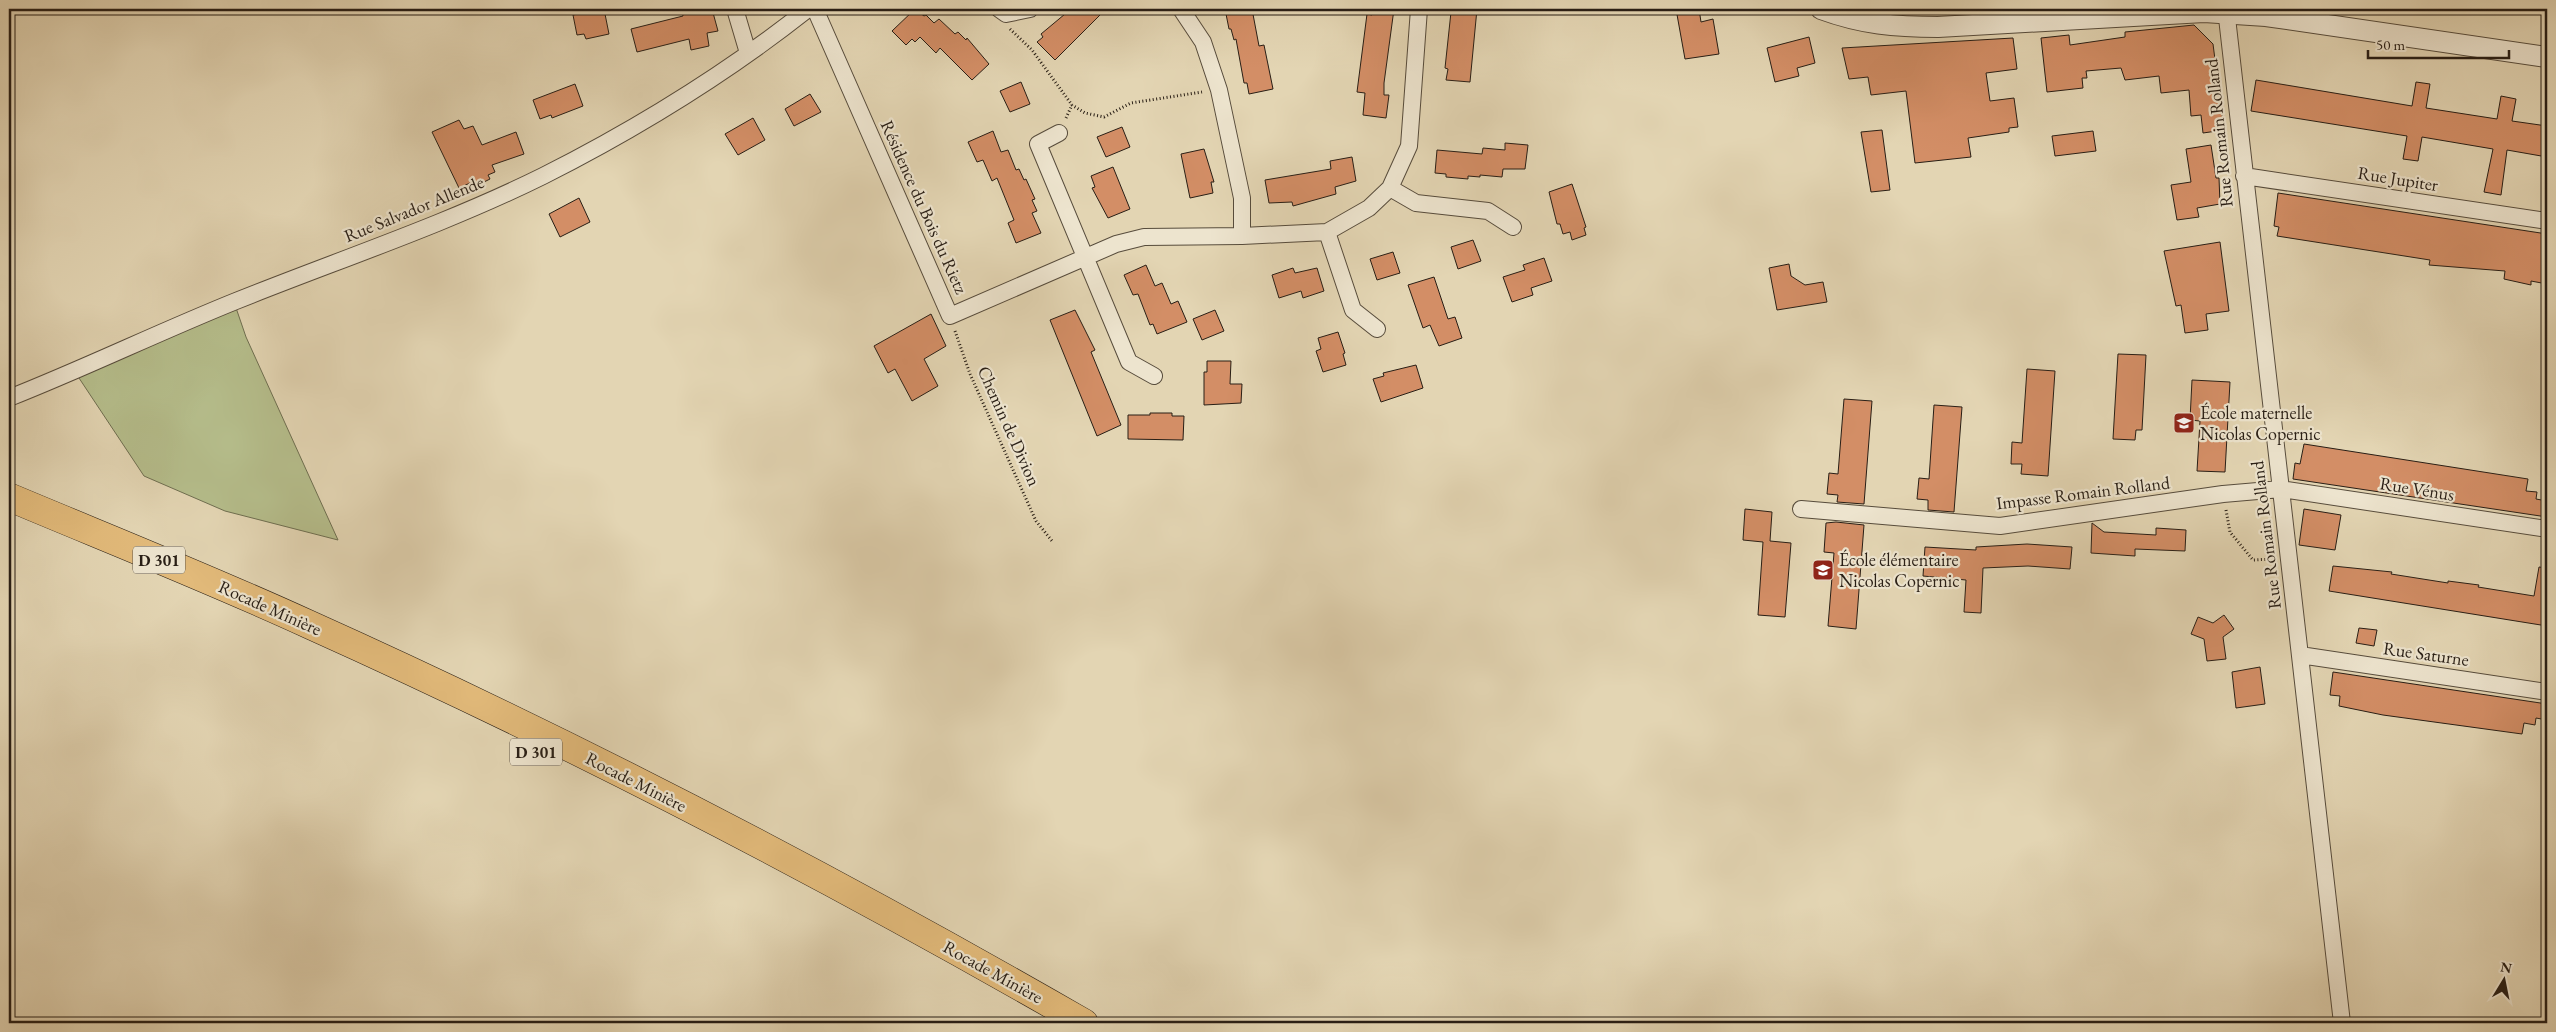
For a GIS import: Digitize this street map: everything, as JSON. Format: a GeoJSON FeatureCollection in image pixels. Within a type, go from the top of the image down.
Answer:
{"type":"FeatureCollection","features":[{"type":"Feature","properties":{"kind":"highway","name":"Rocade Minière"},"geometry":{"type":"LineString","coordinates":[[9,497],[309,624],[490,710],[606,767],[857,897],[1084,1023]]}},
{"type":"Feature","properties":{"kind":"highway","name":"Rocade Minière"},"geometry":{"type":"LineString","coordinates":[[9,514],[238,611],[595,781],[810,892],[1047,1023]]}},
{"type":"Feature","properties":{"kind":"street"},"geometry":{"type":"LineString","coordinates":[[735,9],[748,53]]}},
{"type":"Feature","properties":{"kind":"street","name":"Rue Salvador Allende"},"geometry":{"type":"LineString","coordinates":[[9,398],[234,302],[382,245],[543,176],[670,106],[808,9]]}},
{"type":"Feature","properties":{"kind":"street","name":"Résidence du Bois du Rietz"},"geometry":{"type":"LineString","coordinates":[[815,9],[950,316],[1116,244],[1144,237],[1242,236],[1327,232],[1369,208],[1390,188],[1409,146],[1419,9]]}},
{"type":"Feature","properties":{"kind":"street"},"geometry":{"type":"LineString","coordinates":[[1003,11],[1030,9]]}},
{"type":"Feature","properties":{"kind":"street"},"geometry":{"type":"LineString","coordinates":[[1181,9],[1203,42],[1219,90],[1242,198],[1242,236]]}},
{"type":"Feature","properties":{"kind":"street"},"geometry":{"type":"LineString","coordinates":[[1822,9],[1870,24],[1904,27],[1938,27],[2226,11],[2547,57]]}},
{"type":"Feature","properties":{"kind":"street","name":"Rue Romain Rolland"},"geometry":{"type":"LineString","coordinates":[[2226,11],[2342,1023]]}},
{"type":"Feature","properties":{"kind":"street"},"geometry":{"type":"LineString","coordinates":[[1059,133],[1038,144],[1083,257],[1129,362],[1154,376]]}},
{"type":"Feature","properties":{"kind":"street","name":"Rue Jupiter"},"geometry":{"type":"LineString","coordinates":[[2244,176],[2547,221]]}},
{"type":"Feature","properties":{"kind":"street"},"geometry":{"type":"LineString","coordinates":[[1390,188],[1416,203],[1488,211],[1513,227]]}},
{"type":"Feature","properties":{"kind":"street"},"geometry":{"type":"LineString","coordinates":[[1327,232],[1353,310],[1377,329]]}},
{"type":"Feature","properties":{"kind":"street","name":"Impasse Romain Rolland"},"geometry":{"type":"LineString","coordinates":[[1801,508],[2000,526],[2223,494],[2281,489]]}},
{"type":"Feature","properties":{"kind":"street","name":"Rue Vénus"},"geometry":{"type":"LineString","coordinates":[[2281,489],[2547,529]]}},
{"type":"Feature","properties":{"kind":"street","name":"Rue Saturne"},"geometry":{"type":"LineString","coordinates":[[2300,655],[2547,692]]}},
{"type":"Feature","properties":{"kind":"path"},"geometry":{"type":"LineString","coordinates":[[1003,11],[1010,32],[1032,50],[1072,105],[1085,113],[1104,117],[1131,103],[1219,90]]}},
{"type":"Feature","properties":{"kind":"path","name":"Chemin de Divion"},"geometry":{"type":"LineString","coordinates":[[950,316],[970,374],[1036,521],[1052,541]]}},
{"type":"Feature","properties":{"kind":"path"},"geometry":{"type":"LineString","coordinates":[[2223,494],[2230,532],[2253,560],[2289,558]]}},
{"type":"Feature","properties":{"kind":"green space"},"geometry":{"type":"Polygon","coordinates":[[[234,302],[246,337],[338,540],[225,511],[144,476],[75,372],[234,302]]]}},
{"type":"Feature","properties":{"kind":"building"},"geometry":{"type":"Polygon","coordinates":[[[604,9],[609,34],[586,39],[584,34],[577,35],[573,15],[604,9]]]}},
{"type":"Feature","properties":{"kind":"building"},"geometry":{"type":"Polygon","coordinates":[[[682,9],[712,9],[718,31],[707,33],[709,46],[691,50],[689,39],[637,52],[631,29],[683,16],[682,9]]]}},
{"type":"Feature","properties":{"kind":"building"},"geometry":{"type":"Polygon","coordinates":[[[915,9],[924,16],[926,15],[934,23],[939,19],[955,34],[958,32],[966,40],[967,38],[989,64],[972,80],[940,48],[936,53],[920,37],[915,42],[912,39],[906,45],[892,31],[915,9]]]}},
{"type":"Feature","properties":{"kind":"building"},"geometry":{"type":"Polygon","coordinates":[[[1071,9],[1106,9],[1055,60],[1037,42],[1043,37],[1041,34],[1071,9]]]}},
{"type":"Feature","properties":{"kind":"building"},"geometry":{"type":"Polygon","coordinates":[[[1225,9],[1252,9],[1259,46],[1264,45],[1273,89],[1249,94],[1247,83],[1244,83],[1236,39],[1234,40],[1231,29],[1229,29],[1225,9]]]}},
{"type":"Feature","properties":{"kind":"building"},"geometry":{"type":"Polygon","coordinates":[[[1373,9],[1394,9],[1384,83],[1384,95],[1389,95],[1386,118],[1363,115],[1365,93],[1357,92],[1367,14],[1372,15],[1373,9]]]}},
{"type":"Feature","properties":{"kind":"building"},"geometry":{"type":"Polygon","coordinates":[[[1458,9],[1477,9],[1470,82],[1446,80],[1448,69],[1445,68],[1451,12],[1457,13],[1458,9]]]}},
{"type":"Feature","properties":{"kind":"building"},"geometry":{"type":"Polygon","coordinates":[[[1676,9],[1699,9],[1701,22],[1713,19],[1719,54],[1685,59],[1676,9]]]}},
{"type":"Feature","properties":{"kind":"building"},"geometry":{"type":"Polygon","coordinates":[[[2194,25],[2213,44],[2224,130],[2203,133],[2201,115],[2191,116],[2189,90],[2161,93],[2159,76],[2125,80],[2121,68],[2086,71],[2087,78],[2082,78],[2083,88],[2047,92],[2041,38],[2069,35],[2070,45],[2125,37],[2125,32],[2194,25]]]}},
{"type":"Feature","properties":{"kind":"building"},"geometry":{"type":"Polygon","coordinates":[[[1809,37],[1815,63],[1797,68],[1799,76],[1775,82],[1767,48],[1809,37]]]}},
{"type":"Feature","properties":{"kind":"building"},"geometry":{"type":"Polygon","coordinates":[[[2013,38],[2017,69],[1986,73],[1990,101],[2014,98],[2018,127],[2009,128],[2009,132],[1968,138],[1971,157],[1915,163],[1906,91],[1871,95],[1868,77],[1849,79],[1842,48],[2013,38]]]}},
{"type":"Feature","properties":{"kind":"building"},"geometry":{"type":"Polygon","coordinates":[[[2256,80],[2412,106],[2416,82],[2430,84],[2426,108],[2497,119],[2501,96],[2516,99],[2512,121],[2547,126],[2547,157],[2507,150],[2501,195],[2484,192],[2493,149],[2422,137],[2418,161],[2403,159],[2407,136],[2251,111],[2256,80]]]}},
{"type":"Feature","properties":{"kind":"building"},"geometry":{"type":"Polygon","coordinates":[[[1021,82],[1030,104],[1010,112],[1000,91],[1021,82]]]}},
{"type":"Feature","properties":{"kind":"building"},"geometry":{"type":"Polygon","coordinates":[[[575,84],[583,106],[552,118],[551,115],[540,119],[533,100],[575,84]]]}},
{"type":"Feature","properties":{"kind":"building"},"geometry":{"type":"Polygon","coordinates":[[[810,94],[821,112],[794,126],[785,109],[810,94]]]}},
{"type":"Feature","properties":{"kind":"building"},"geometry":{"type":"Polygon","coordinates":[[[753,118],[765,140],[738,155],[725,134],[753,118]]]}},
{"type":"Feature","properties":{"kind":"building"},"geometry":{"type":"Polygon","coordinates":[[[459,120],[464,129],[473,126],[482,145],[516,132],[524,154],[492,165],[495,172],[488,175],[490,179],[472,188],[470,183],[459,188],[432,132],[459,120]]]}},
{"type":"Feature","properties":{"kind":"building"},"geometry":{"type":"Polygon","coordinates":[[[1122,127],[1130,147],[1106,157],[1097,137],[1122,127]]]}},
{"type":"Feature","properties":{"kind":"building"},"geometry":{"type":"Polygon","coordinates":[[[1882,130],[1890,190],[1871,192],[1861,132],[1882,130]]]}},
{"type":"Feature","properties":{"kind":"building"},"geometry":{"type":"Polygon","coordinates":[[[993,131],[1001,152],[1008,150],[1016,170],[1019,169],[1024,180],[1026,179],[1035,199],[1032,200],[1037,211],[1032,213],[1041,233],[1016,243],[1008,223],[1014,220],[997,178],[992,181],[983,160],[977,162],[968,142],[993,131]]]}},
{"type":"Feature","properties":{"kind":"building"},"geometry":{"type":"Polygon","coordinates":[[[2093,131],[2096,151],[2055,156],[2052,136],[2093,131]]]}},
{"type":"Feature","properties":{"kind":"building"},"geometry":{"type":"Polygon","coordinates":[[[1505,143],[1528,145],[1525,169],[1503,169],[1502,177],[1480,175],[1480,177],[1468,176],[1468,179],[1446,177],[1446,174],[1435,173],[1437,150],[1482,154],[1483,148],[1505,150],[1505,143]]]}},
{"type":"Feature","properties":{"kind":"building"},"geometry":{"type":"Polygon","coordinates":[[[2211,145],[2216,178],[2219,178],[2220,204],[2197,208],[2199,217],[2177,220],[2171,185],[2191,182],[2186,149],[2211,145]]]}},
{"type":"Feature","properties":{"kind":"building"},"geometry":{"type":"Polygon","coordinates":[[[1204,149],[1214,182],[1211,182],[1213,193],[1190,198],[1181,154],[1204,149]]]}},
{"type":"Feature","properties":{"kind":"building"},"geometry":{"type":"Polygon","coordinates":[[[1352,157],[1356,181],[1335,187],[1336,194],[1293,206],[1292,202],[1269,203],[1265,180],[1331,169],[1330,161],[1352,157]]]}},
{"type":"Feature","properties":{"kind":"building"},"geometry":{"type":"Polygon","coordinates":[[[1113,167],[1130,209],[1108,218],[1092,188],[1095,187],[1091,176],[1113,167]]]}},
{"type":"Feature","properties":{"kind":"building"},"geometry":{"type":"Polygon","coordinates":[[[1572,184],[1586,227],[1584,228],[1586,235],[1572,240],[1570,232],[1563,234],[1560,224],[1557,224],[1549,192],[1572,184]]]}},
{"type":"Feature","properties":{"kind":"building"},"geometry":{"type":"Polygon","coordinates":[[[2278,193],[2547,234],[2547,284],[2531,281],[2531,285],[2504,279],[2505,271],[2429,265],[2430,260],[2277,236],[2279,227],[2274,226],[2278,193]]]}},
{"type":"Feature","properties":{"kind":"building"},"geometry":{"type":"Polygon","coordinates":[[[579,198],[590,222],[560,237],[549,214],[579,198]]]}},
{"type":"Feature","properties":{"kind":"building"},"geometry":{"type":"Polygon","coordinates":[[[1473,240],[1481,261],[1458,269],[1451,247],[1473,240]]]}},
{"type":"Feature","properties":{"kind":"building"},"geometry":{"type":"Polygon","coordinates":[[[2220,242],[2229,311],[2206,314],[2208,330],[2185,333],[2181,305],[2176,306],[2164,251],[2220,242]]]}},
{"type":"Feature","properties":{"kind":"building"},"geometry":{"type":"Polygon","coordinates":[[[1393,252],[1400,273],[1377,280],[1370,259],[1393,252]]]}},
{"type":"Feature","properties":{"kind":"building"},"geometry":{"type":"Polygon","coordinates":[[[1544,258],[1552,281],[1531,288],[1533,295],[1512,302],[1503,277],[1525,270],[1523,265],[1544,258]]]}},
{"type":"Feature","properties":{"kind":"building"},"geometry":{"type":"Polygon","coordinates":[[[1789,264],[1791,276],[1805,285],[1823,282],[1827,302],[1777,310],[1769,268],[1789,264]]]}},
{"type":"Feature","properties":{"kind":"building"},"geometry":{"type":"Polygon","coordinates":[[[1146,265],[1155,286],[1162,283],[1171,304],[1178,301],[1187,322],[1157,334],[1153,324],[1150,325],[1138,294],[1133,295],[1124,275],[1146,265]]]}},
{"type":"Feature","properties":{"kind":"building"},"geometry":{"type":"Polygon","coordinates":[[[1293,268],[1295,273],[1317,268],[1324,291],[1303,298],[1301,291],[1279,298],[1272,275],[1293,268]]]}},
{"type":"Feature","properties":{"kind":"building"},"geometry":{"type":"Polygon","coordinates":[[[1434,277],[1448,319],[1455,317],[1462,338],[1439,346],[1430,325],[1423,328],[1408,285],[1434,277]]]}},
{"type":"Feature","properties":{"kind":"building"},"geometry":{"type":"Polygon","coordinates":[[[1075,310],[1095,350],[1091,352],[1121,425],[1097,436],[1050,320],[1075,310]]]}},
{"type":"Feature","properties":{"kind":"building"},"geometry":{"type":"Polygon","coordinates":[[[1215,310],[1224,331],[1202,340],[1193,319],[1215,310]]]}},
{"type":"Feature","properties":{"kind":"building"},"geometry":{"type":"Polygon","coordinates":[[[931,314],[946,346],[924,359],[938,386],[912,401],[895,369],[888,373],[874,346],[931,314]]]}},
{"type":"Feature","properties":{"kind":"building"},"geometry":{"type":"Polygon","coordinates":[[[1338,332],[1345,353],[1343,354],[1346,365],[1323,372],[1316,351],[1321,349],[1318,338],[1338,332]]]}},
{"type":"Feature","properties":{"kind":"building"},"geometry":{"type":"Polygon","coordinates":[[[2118,354],[2146,355],[2142,430],[2136,430],[2135,440],[2113,439],[2118,354]]]}},
{"type":"Feature","properties":{"kind":"building"},"geometry":{"type":"Polygon","coordinates":[[[1207,361],[1231,361],[1230,384],[1242,384],[1241,403],[1204,405],[1204,372],[1207,372],[1207,361]]]}},
{"type":"Feature","properties":{"kind":"building"},"geometry":{"type":"Polygon","coordinates":[[[1416,365],[1423,388],[1381,402],[1373,379],[1384,376],[1383,373],[1416,365]]]}},
{"type":"Feature","properties":{"kind":"building"},"geometry":{"type":"Polygon","coordinates":[[[2027,369],[2055,371],[2048,476],[2021,474],[2022,464],[2011,464],[2012,442],[2022,443],[2027,369]]]}},
{"type":"Feature","properties":{"kind":"building"},"geometry":{"type":"Polygon","coordinates":[[[2192,380],[2230,382],[2225,472],[2197,471],[2200,421],[2190,420],[2192,380]]]}},
{"type":"Feature","properties":{"kind":"building"},"geometry":{"type":"Polygon","coordinates":[[[1844,399],[1872,401],[1864,504],[1837,502],[1838,495],[1827,494],[1829,473],[1838,474],[1844,399]]]}},
{"type":"Feature","properties":{"kind":"building"},"geometry":{"type":"Polygon","coordinates":[[[1934,405],[1962,407],[1954,512],[1928,510],[1928,500],[1917,499],[1919,478],[1929,479],[1934,405]]]}},
{"type":"Feature","properties":{"kind":"building"},"geometry":{"type":"Polygon","coordinates":[[[1150,413],[1172,413],[1172,416],[1184,416],[1183,440],[1128,439],[1128,415],[1150,415],[1150,413]]]}},
{"type":"Feature","properties":{"kind":"building"},"geometry":{"type":"Polygon","coordinates":[[[2304,444],[2528,479],[2526,491],[2537,492],[2536,499],[2547,501],[2547,517],[2293,479],[2295,463],[2300,464],[2304,444]]]}},
{"type":"Feature","properties":{"kind":"building"},"geometry":{"type":"Polygon","coordinates":[[[1745,509],[1772,512],[1770,541],[1791,543],[1785,617],[1758,615],[1763,542],[1743,540],[1745,509]]]}},
{"type":"Feature","properties":{"kind":"building"},"geometry":{"type":"Polygon","coordinates":[[[2304,509],[2341,515],[2335,550],[2299,545],[2304,509]]]}},
{"type":"Feature","properties":{"kind":"building"},"geometry":{"type":"Polygon","coordinates":[[[1836,522],[1864,525],[1856,629],[1828,626],[1834,553],[1824,552],[1826,523],[1836,522]]]}},
{"type":"Feature","properties":{"kind":"building"},"geometry":{"type":"Polygon","coordinates":[[[2092,523],[2104,532],[2156,535],[2156,528],[2186,530],[2185,551],[2135,549],[2135,556],[2091,553],[2092,523]]]}},
{"type":"Feature","properties":{"kind":"building"},"geometry":{"type":"Polygon","coordinates":[[[2027,544],[2072,547],[2070,569],[2028,566],[1983,568],[1981,613],[1964,612],[1966,580],[1923,576],[1925,547],[1976,550],[1976,547],[2027,544]]]}},
{"type":"Feature","properties":{"kind":"building"},"geometry":{"type":"Polygon","coordinates":[[[2333,566],[2392,572],[2391,574],[2448,583],[2448,581],[2479,585],[2478,587],[2534,596],[2539,567],[2547,568],[2547,626],[2329,591],[2333,566]]]}},
{"type":"Feature","properties":{"kind":"building"},"geometry":{"type":"Polygon","coordinates":[[[2224,615],[2234,629],[2223,637],[2226,659],[2207,661],[2204,639],[2191,634],[2198,617],[2213,623],[2224,615]]]}},
{"type":"Feature","properties":{"kind":"building"},"geometry":{"type":"Polygon","coordinates":[[[2359,628],[2377,630],[2374,646],[2356,643],[2359,628]]]}},
{"type":"Feature","properties":{"kind":"building"},"geometry":{"type":"Polygon","coordinates":[[[2260,667],[2265,704],[2236,708],[2232,672],[2260,667]]]}},
{"type":"Feature","properties":{"kind":"building"},"geometry":{"type":"Polygon","coordinates":[[[2333,672],[2547,704],[2547,720],[2536,718],[2535,725],[2524,723],[2522,734],[2383,715],[2339,706],[2340,696],[2330,695],[2333,672]]]}},
{"type":"Feature","properties":{"kind":"place","name":"École maternelle Nicolas Copernic"},"geometry":{"type":"Point","coordinates":[2184,423]}},
{"type":"Feature","properties":{"kind":"place","name":"École élémentaire Nicolas Copernic"},"geometry":{"type":"Point","coordinates":[1823,570]}}]}
